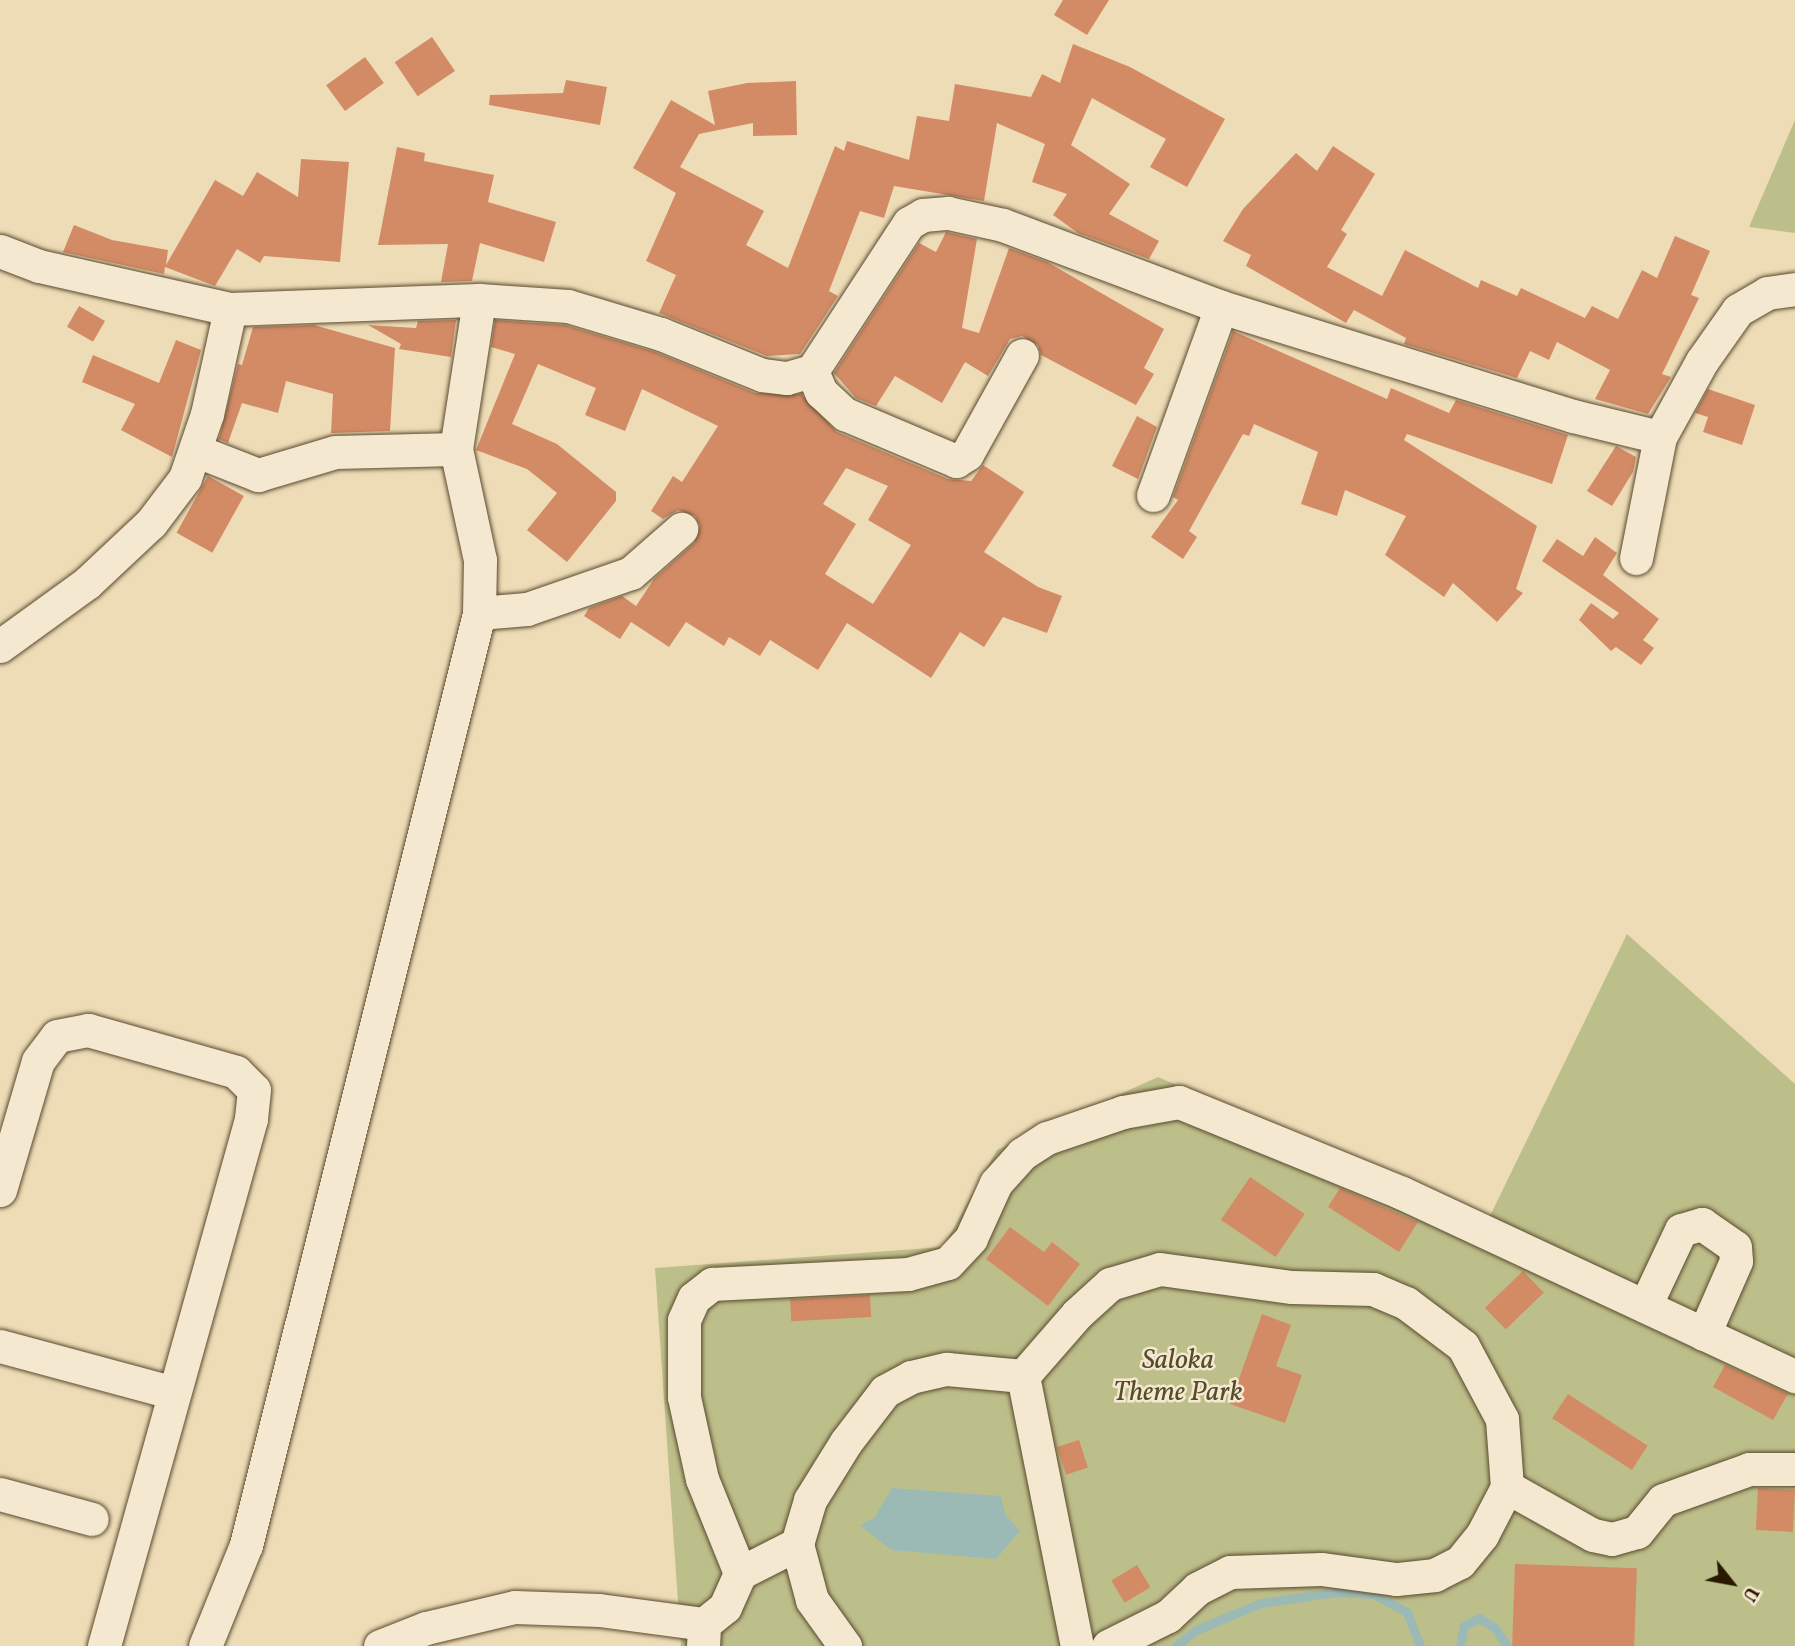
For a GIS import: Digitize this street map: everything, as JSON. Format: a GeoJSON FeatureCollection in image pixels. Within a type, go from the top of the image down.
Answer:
{"type":"FeatureCollection","features":[{"type":"Feature","properties":{"kind":"street"},"geometry":{"type":"LineString","coordinates":[[0,251],[38,266],[230,309],[479,300],[568,306],[662,334],[762,375],[787,378],[812,371],[895,238],[923,215],[948,213],[1003,225],[1221,307],[1573,416],[1660,437]]}},
{"type":"Feature","properties":{"kind":"street"},"geometry":{"type":"LineString","coordinates":[[1636,558],[1660,437],[1702,360],[1738,310],[1768,293],[1795,289]]}},
{"type":"Feature","properties":{"kind":"street"},"geometry":{"type":"LineString","coordinates":[[205,1646],[246,1545],[479,613],[480,561],[456,449],[479,300]]}},
{"type":"Feature","properties":{"kind":"street"},"geometry":{"type":"LineString","coordinates":[[1153,495],[1221,307]]}},
{"type":"Feature","properties":{"kind":"street"},"geometry":{"type":"LineString","coordinates":[[0,646],[87,583],[151,523],[185,478],[197,451],[228,334],[230,309]]}},
{"type":"Feature","properties":{"kind":"street"},"geometry":{"type":"LineString","coordinates":[[812,371],[821,392],[845,414],[956,461],[967,454],[1021,355]]}},
{"type":"Feature","properties":{"kind":"street"},"geometry":{"type":"LineString","coordinates":[[197,451],[258,475],[335,452],[456,449]]}},
{"type":"Feature","properties":{"kind":"street"},"geometry":{"type":"LineString","coordinates":[[479,613],[527,609],[631,573],[681,529]]}},
{"type":"Feature","properties":{"kind":"street"},"geometry":{"type":"LineString","coordinates":[[0,1191],[38,1060],[57,1036],[88,1030],[236,1072],[254,1090],[251,1119],[104,1646]]}},
{"type":"Feature","properties":{"kind":"street"},"geometry":{"type":"LineString","coordinates":[[740,1573],[702,1479],[684,1397],[684,1320],[694,1298],[712,1284],[908,1274],[948,1263],[971,1238],[996,1183],[1022,1154],[1047,1138],[1123,1112],[1179,1102],[1402,1193],[1795,1376]]}},
{"type":"Feature","properties":{"kind":"street"},"geometry":{"type":"LineString","coordinates":[[1645,1306],[1681,1230],[1702,1224],[1735,1247],[1736,1261],[1704,1334]]}},
{"type":"Feature","properties":{"kind":"street"},"geometry":{"type":"LineString","coordinates":[[1023,1376],[1076,1314],[1110,1284],[1137,1273],[1160,1269],[1292,1287],[1373,1289],[1406,1303],[1463,1346],[1502,1419],[1507,1487],[1482,1535],[1460,1562],[1435,1575],[1396,1579],[1321,1569],[1259,1568],[1230,1572],[1197,1589],[1168,1616],[1108,1646]]}},
{"type":"Feature","properties":{"kind":"street"},"geometry":{"type":"LineString","coordinates":[[0,1346],[174,1393]]}},
{"type":"Feature","properties":{"kind":"street"},"geometry":{"type":"LineString","coordinates":[[845,1646],[812,1600],[797,1544],[810,1500],[846,1442],[885,1391],[911,1377],[947,1369],[1023,1376]]}},
{"type":"Feature","properties":{"kind":"street"},"geometry":{"type":"LineString","coordinates":[[1023,1376],[1077,1646]]}},
{"type":"Feature","properties":{"kind":"street"},"geometry":{"type":"LineString","coordinates":[[1507,1487],[1593,1535],[1612,1539],[1637,1532],[1663,1500],[1749,1469],[1795,1469]]}},
{"type":"Feature","properties":{"kind":"street"},"geometry":{"type":"LineString","coordinates":[[0,1494],[92,1519]]}},
{"type":"Feature","properties":{"kind":"street"},"geometry":{"type":"LineString","coordinates":[[380,1646],[426,1628],[515,1607],[599,1610],[703,1635],[725,1607],[740,1573],[797,1544]]}},
{"type":"Feature","properties":{"kind":"green space"},"geometry":{"type":"Polygon","coordinates":[[[1795,120],[1795,233],[1749,227],[1795,120]]]}},
{"type":"Feature","properties":{"kind":"green space","name":"Saloka Theme Park"},"geometry":{"type":"Polygon","coordinates":[[[1627,934],[1795,1084],[1795,1646],[681,1646],[655,1268],[943,1247],[997,1150],[1158,1077],[1489,1218],[1627,934]]]}},
{"type":"Feature","properties":{"kind":"water"},"geometry":{"type":"Polygon","coordinates":[[[892,1488],[1001,1496],[1005,1514],[1020,1531],[996,1559],[891,1550],[860,1525],[874,1518],[892,1488]]]}},
{"type":"Feature","properties":{"kind":"building"},"geometry":{"type":"Polygon","coordinates":[[[1063,0],[1109,0],[1087,35],[1054,15],[1063,0]]]}},
{"type":"Feature","properties":{"kind":"building"},"geometry":{"type":"Polygon","coordinates":[[[432,37],[455,71],[418,96],[395,62],[432,37]]]}},
{"type":"Feature","properties":{"kind":"building"},"geometry":{"type":"Polygon","coordinates":[[[1073,44],[1130,67],[1225,119],[1187,187],[1150,167],[1166,139],[1092,98],[1071,145],[1130,184],[1109,214],[1159,241],[1149,259],[1078,233],[1053,215],[1067,194],[1032,182],[1045,144],[997,123],[984,201],[894,186],[884,218],[860,211],[829,291],[838,296],[800,354],[767,356],[659,313],[676,275],[646,261],[676,193],[633,168],[671,100],[715,125],[708,91],[747,83],[796,81],[797,135],[753,136],[753,123],[699,134],[680,167],[764,211],[746,245],[788,268],[835,146],[844,151],[847,141],[909,160],[917,116],[949,121],[955,84],[1031,97],[1042,74],[1060,83],[1073,44]]]}},
{"type":"Feature","properties":{"kind":"building"},"geometry":{"type":"Polygon","coordinates":[[[365,57],[384,83],[345,111],[326,85],[365,57]]]}},
{"type":"Feature","properties":{"kind":"building"},"geometry":{"type":"Polygon","coordinates":[[[566,80],[607,87],[600,125],[489,105],[490,95],[563,93],[566,80]]]}},
{"type":"Feature","properties":{"kind":"building"},"geometry":{"type":"Polygon","coordinates":[[[1333,146],[1375,174],[1341,230],[1347,234],[1327,267],[1382,296],[1405,250],[1478,288],[1481,280],[1517,296],[1521,288],[1585,318],[1592,306],[1618,319],[1642,270],[1657,278],[1675,236],[1710,251],[1691,295],[1699,298],[1662,374],[1671,377],[1648,414],[1595,399],[1610,370],[1557,342],[1549,360],[1530,351],[1517,378],[1404,344],[1406,338],[1354,310],[1346,323],[1246,266],[1251,255],[1223,241],[1243,209],[1296,153],[1317,171],[1333,146]]]}},
{"type":"Feature","properties":{"kind":"building"},"geometry":{"type":"Polygon","coordinates":[[[397,147],[425,153],[424,161],[494,175],[488,202],[556,222],[544,262],[480,243],[472,281],[441,282],[448,244],[378,245],[397,147]]]}},
{"type":"Feature","properties":{"kind":"building"},"geometry":{"type":"Polygon","coordinates":[[[301,159],[349,162],[340,262],[264,256],[260,263],[237,249],[215,286],[165,267],[164,274],[63,252],[74,225],[112,240],[168,250],[166,265],[215,180],[243,196],[257,172],[298,197],[301,159]]]}},
{"type":"Feature","properties":{"kind":"building"},"geometry":{"type":"Polygon","coordinates":[[[946,232],[977,239],[962,328],[979,333],[1009,248],[1047,262],[1164,329],[1144,368],[1154,374],[1136,405],[1041,355],[1038,345],[1022,336],[1010,339],[988,376],[965,362],[942,403],[895,376],[876,406],[856,398],[834,373],[919,243],[936,252],[946,232]]]}},
{"type":"Feature","properties":{"kind":"building"},"geometry":{"type":"Polygon","coordinates":[[[79,306],[105,321],[93,342],[67,327],[79,306]]]}},
{"type":"Feature","properties":{"kind":"building"},"geometry":{"type":"Polygon","coordinates":[[[456,320],[451,357],[399,349],[401,344],[368,325],[416,328],[418,321],[456,320]]]}},
{"type":"Feature","properties":{"kind":"building"},"geometry":{"type":"Polygon","coordinates":[[[495,320],[565,325],[655,352],[755,393],[801,394],[837,432],[948,479],[971,481],[983,465],[1024,492],[984,552],[1038,587],[1062,596],[1047,633],[1003,617],[984,647],[960,632],[931,678],[847,623],[818,670],[770,640],[760,656],[729,637],[724,646],[686,622],[669,647],[631,622],[620,639],[584,616],[589,608],[622,596],[636,606],[654,579],[694,543],[700,526],[695,516],[678,510],[663,519],[651,511],[673,476],[682,482],[718,426],[642,389],[625,431],[585,415],[596,388],[538,364],[512,424],[557,444],[616,492],[616,501],[567,562],[527,530],[557,493],[527,469],[476,450],[515,354],[491,347],[495,320]],[[846,468],[823,504],[856,524],[825,574],[873,604],[911,545],[868,520],[888,486],[846,468]]]}},
{"type":"Feature","properties":{"kind":"building"},"geometry":{"type":"Polygon","coordinates":[[[314,325],[395,348],[390,431],[331,433],[333,394],[286,381],[278,413],[242,403],[228,443],[219,439],[238,364],[242,365],[253,327],[314,325]]]}},
{"type":"Feature","properties":{"kind":"building"},"geometry":{"type":"Polygon","coordinates":[[[1233,331],[1387,399],[1391,388],[1449,413],[1456,400],[1568,435],[1552,484],[1407,434],[1404,440],[1537,526],[1516,589],[1523,593],[1497,622],[1453,583],[1444,597],[1385,555],[1406,516],[1345,490],[1337,516],[1301,504],[1318,452],[1254,424],[1249,436],[1243,434],[1189,531],[1197,537],[1183,559],[1151,537],[1178,500],[1173,497],[1233,331]]]}},
{"type":"Feature","properties":{"kind":"building"},"geometry":{"type":"Polygon","coordinates":[[[176,340],[201,350],[172,457],[121,430],[135,404],[82,382],[93,355],[159,383],[176,340]]]}},
{"type":"Feature","properties":{"kind":"building"},"geometry":{"type":"Polygon","coordinates":[[[1708,389],[1755,405],[1742,445],[1703,432],[1708,417],[1695,413],[1708,389]]]}},
{"type":"Feature","properties":{"kind":"building"},"geometry":{"type":"Polygon","coordinates":[[[1137,416],[1157,427],[1138,479],[1112,466],[1137,416]]]}},
{"type":"Feature","properties":{"kind":"building"},"geometry":{"type":"Polygon","coordinates":[[[1616,446],[1636,457],[1633,472],[1612,506],[1587,491],[1616,446]]]}},
{"type":"Feature","properties":{"kind":"building"},"geometry":{"type":"Polygon","coordinates":[[[208,476],[244,496],[212,553],[176,533],[208,476]]]}},
{"type":"Feature","properties":{"kind":"building"},"geometry":{"type":"Polygon","coordinates":[[[1595,537],[1617,553],[1603,575],[1659,619],[1643,640],[1654,648],[1641,665],[1616,647],[1611,651],[1579,620],[1591,603],[1613,619],[1619,613],[1542,561],[1557,539],[1583,556],[1595,537]]]}},
{"type":"Feature","properties":{"kind":"building"},"geometry":{"type":"Polygon","coordinates":[[[1250,1177],[1305,1214],[1276,1257],[1221,1220],[1250,1177]]]}},
{"type":"Feature","properties":{"kind":"building"},"geometry":{"type":"Polygon","coordinates":[[[1340,1188],[1418,1222],[1399,1252],[1328,1207],[1340,1188]]]}},
{"type":"Feature","properties":{"kind":"building"},"geometry":{"type":"Polygon","coordinates":[[[1010,1227],[1044,1252],[1052,1242],[1080,1264],[1048,1306],[986,1259],[1010,1227]]]}},
{"type":"Feature","properties":{"kind":"building"},"geometry":{"type":"Polygon","coordinates":[[[1523,1271],[1544,1293],[1506,1329],[1485,1308],[1523,1271]]]}},
{"type":"Feature","properties":{"kind":"building"},"geometry":{"type":"Polygon","coordinates":[[[870,1295],[871,1317],[791,1321],[790,1299],[870,1295]]]}},
{"type":"Feature","properties":{"kind":"building"},"geometry":{"type":"Polygon","coordinates":[[[1262,1314],[1291,1325],[1276,1366],[1302,1375],[1285,1423],[1230,1404],[1262,1314]]]}},
{"type":"Feature","properties":{"kind":"building"},"geometry":{"type":"Polygon","coordinates":[[[1725,1365],[1788,1394],[1773,1420],[1713,1387],[1725,1365]]]}},
{"type":"Feature","properties":{"kind":"building"},"geometry":{"type":"Polygon","coordinates":[[[1568,1394],[1648,1446],[1632,1470],[1552,1418],[1568,1394]]]}},
{"type":"Feature","properties":{"kind":"building"},"geometry":{"type":"Polygon","coordinates":[[[1079,1440],[1088,1468],[1066,1475],[1057,1447],[1079,1440]]]}},
{"type":"Feature","properties":{"kind":"building"},"geometry":{"type":"Polygon","coordinates":[[[1758,1488],[1795,1490],[1793,1532],[1756,1530],[1758,1488]]]}},
{"type":"Feature","properties":{"kind":"building"},"geometry":{"type":"Polygon","coordinates":[[[1515,1564],[1637,1568],[1634,1646],[1512,1646],[1515,1564]]]}},
{"type":"Feature","properties":{"kind":"building"},"geometry":{"type":"Polygon","coordinates":[[[1137,1565],[1150,1587],[1125,1603],[1111,1580],[1137,1565]]]}},
{"type":"Feature","properties":{"kind":"waterway"},"geometry":{"type":"LineString","coordinates":[[1176,1646],[1196,1630],[1261,1603],[1336,1592],[1374,1594],[1407,1612],[1420,1646]]}},
{"type":"Feature","properties":{"kind":"waterway"},"geometry":{"type":"LineString","coordinates":[[1460,1646],[1464,1626],[1479,1618],[1495,1628],[1507,1646]]}}]}
